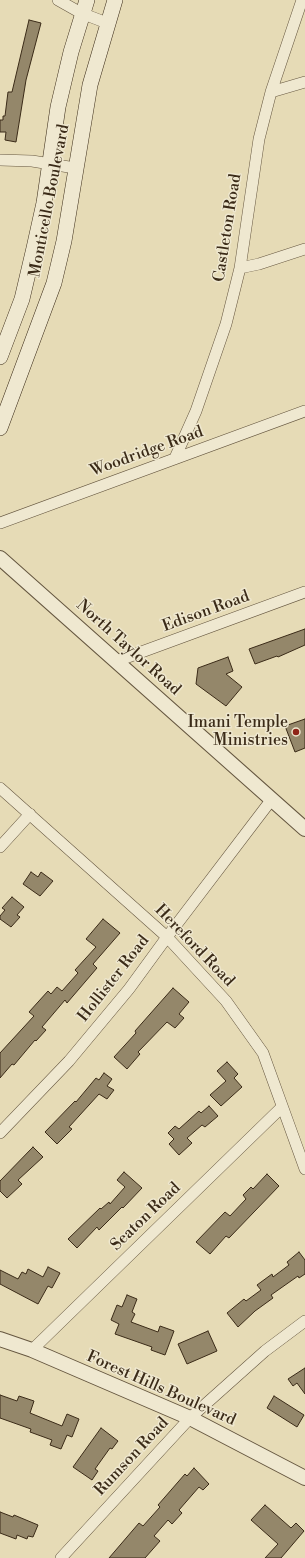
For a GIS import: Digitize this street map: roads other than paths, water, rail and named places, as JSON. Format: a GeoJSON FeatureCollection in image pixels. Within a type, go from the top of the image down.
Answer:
{"type":"FeatureCollection","features":[{"type":"Feature","properties":{"kind":"main road","name":"Monticello Boulevard"},"geometry":{"type":"LineString","coordinates":[[0,428],[54,283],[64,241],[90,85],[115,0]]}},
{"type":"Feature","properties":{"kind":"main road","name":"Monticello Boulevard"},"geometry":{"type":"LineString","coordinates":[[0,357],[22,299],[44,202],[58,107],[84,7]]}},
{"type":"Feature","properties":{"kind":"street"},"geometry":{"type":"LineString","coordinates":[[58,0],[84,7],[107,23]]}},
{"type":"Feature","properties":{"kind":"street","name":"Castleton Road"},"geometry":{"type":"LineString","coordinates":[[175,458],[196,411],[226,324],[240,268],[259,139],[271,92],[302,0]]}},
{"type":"Feature","properties":{"kind":"street"},"geometry":{"type":"LineString","coordinates":[[271,92],[305,82]]}},
{"type":"Feature","properties":{"kind":"street"},"geometry":{"type":"LineString","coordinates":[[0,160],[49,164],[75,168]]}},
{"type":"Feature","properties":{"kind":"street"},"geometry":{"type":"LineString","coordinates":[[240,268],[259,264],[305,248]]}},
{"type":"Feature","properties":{"kind":"street","name":"Woodridge Road"},"geometry":{"type":"LineString","coordinates":[[0,523],[305,411]]}},
{"type":"Feature","properties":{"kind":"street","name":"North Taylor Road"},"geometry":{"type":"LineString","coordinates":[[0,558],[305,829]]}},
{"type":"Feature","properties":{"kind":"street","name":"Edison Road"},"geometry":{"type":"LineString","coordinates":[[117,661],[305,592]]}},
{"type":"Feature","properties":{"kind":"street","name":"Hereford Road"},"geometry":{"type":"LineString","coordinates":[[0,788],[167,937],[226,1001],[262,1053],[305,1168]]}},
{"type":"Feature","properties":{"kind":"street","name":"Hollister Road"},"geometry":{"type":"LineString","coordinates":[[0,1133],[69,1062],[129,989],[272,799]]}},
{"type":"Feature","properties":{"kind":"street"},"geometry":{"type":"LineString","coordinates":[[0,847],[30,814]]}},
{"type":"Feature","properties":{"kind":"street","name":"Seaton Road"},"geometry":{"type":"LineString","coordinates":[[32,1350],[282,1107]]}},
{"type":"Feature","properties":{"kind":"street","name":"Rumson Road"},"geometry":{"type":"LineString","coordinates":[[61,1558],[190,1418],[265,1352],[305,1321]]}},
{"type":"Feature","properties":{"kind":"street","name":"Forest Hills Boulevard"},"geometry":{"type":"LineString","coordinates":[[0,1339],[32,1350],[190,1418],[305,1478]]}},
{"type":"Feature","properties":{"kind":"place","name":"Imani Temple Ministries"},"geometry":{"type":"Point","coordinates":[296,732]}}]}
